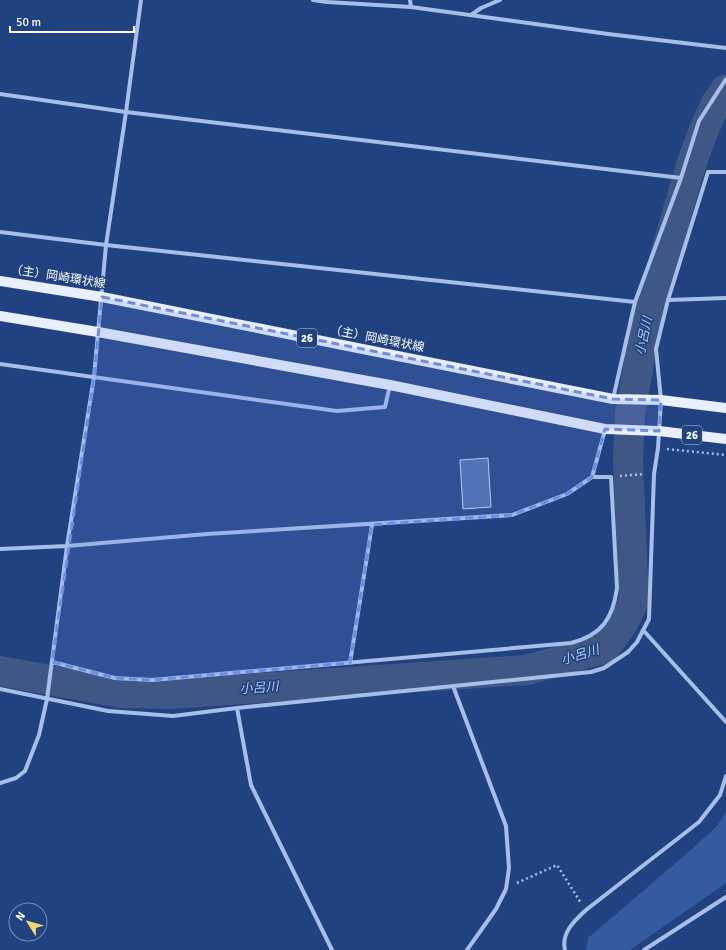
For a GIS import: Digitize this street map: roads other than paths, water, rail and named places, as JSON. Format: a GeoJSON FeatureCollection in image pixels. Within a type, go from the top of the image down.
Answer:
{"type":"FeatureCollection","features":[{"type":"Feature","properties":{"kind":"main road","name":"（主）岡崎環状線"},"geometry":{"type":"LineString","coordinates":[[0,281],[102,297],[613,399],[661,400],[726,408]]}},
{"type":"Feature","properties":{"kind":"main road","name":"26"},"geometry":{"type":"LineString","coordinates":[[0,316],[98,332],[390,385],[605,429],[659,431],[726,439]]}},
{"type":"Feature","properties":{"kind":"street"},"geometry":{"type":"LineString","coordinates":[[0,783],[16,778],[25,771],[39,734],[47,699],[67,546],[94,377],[106,245],[141,0]]}},
{"type":"Feature","properties":{"kind":"street"},"geometry":{"type":"LineString","coordinates":[[313,0],[411,7],[726,48]]}},
{"type":"Feature","properties":{"kind":"street"},"geometry":{"type":"LineString","coordinates":[[410,0],[411,7]]}},
{"type":"Feature","properties":{"kind":"street"},"geometry":{"type":"LineString","coordinates":[[471,16],[482,8],[500,0]]}},
{"type":"Feature","properties":{"kind":"street"},"geometry":{"type":"LineString","coordinates":[[613,399],[635,302],[681,178],[699,121],[726,79]]}},
{"type":"Feature","properties":{"kind":"street"},"geometry":{"type":"LineString","coordinates":[[0,94],[126,112],[681,178]]}},
{"type":"Feature","properties":{"kind":"street"},"geometry":{"type":"LineString","coordinates":[[0,690],[108,711],[173,716],[237,708],[591,672],[604,668],[628,652],[637,642],[649,619],[654,474],[658,448],[661,400],[656,349],[668,300],[708,172],[726,172]]}},
{"type":"Feature","properties":{"kind":"street"},"geometry":{"type":"LineString","coordinates":[[0,232],[106,245],[635,302]]}},
{"type":"Feature","properties":{"kind":"street"},"geometry":{"type":"LineString","coordinates":[[668,300],[726,298]]}},
{"type":"Feature","properties":{"kind":"street"},"geometry":{"type":"LineString","coordinates":[[0,364],[338,411],[385,407],[390,385]]}},
{"type":"Feature","properties":{"kind":"street"},"geometry":{"type":"LineString","coordinates":[[592,477],[605,429]]}},
{"type":"Feature","properties":{"kind":"street"},"geometry":{"type":"LineString","coordinates":[[0,549],[67,546],[207,534],[372,525],[512,515],[566,494],[592,477],[612,477],[617,588],[615,602],[600,629],[584,640],[572,643],[152,680],[115,678],[52,662]]}},
{"type":"Feature","properties":{"kind":"street"},"geometry":{"type":"LineString","coordinates":[[350,663],[372,525]]}},
{"type":"Feature","properties":{"kind":"street"},"geometry":{"type":"LineString","coordinates":[[644,630],[726,722]]}},
{"type":"Feature","properties":{"kind":"street"},"geometry":{"type":"LineString","coordinates":[[453,686],[506,826],[509,868],[506,889],[496,909],[467,950]]}},
{"type":"Feature","properties":{"kind":"street"},"geometry":{"type":"LineString","coordinates":[[237,708],[251,785],[332,950]]}},
{"type":"Feature","properties":{"kind":"street"},"geometry":{"type":"LineString","coordinates":[[565,950],[563,942],[572,923],[586,910],[698,822],[720,795],[726,776]]}},
{"type":"Feature","properties":{"kind":"street"},"geometry":{"type":"LineString","coordinates":[[644,950],[726,897]]}},
{"type":"Feature","properties":{"kind":"waterway","name":"小呂川"},"geometry":{"type":"LineString","coordinates":[[0,671],[121,693],[170,694],[526,670],[603,649],[621,626],[634,600],[628,461],[630,414],[642,336],[690,168],[703,132],[716,103],[726,89]]}}]}
